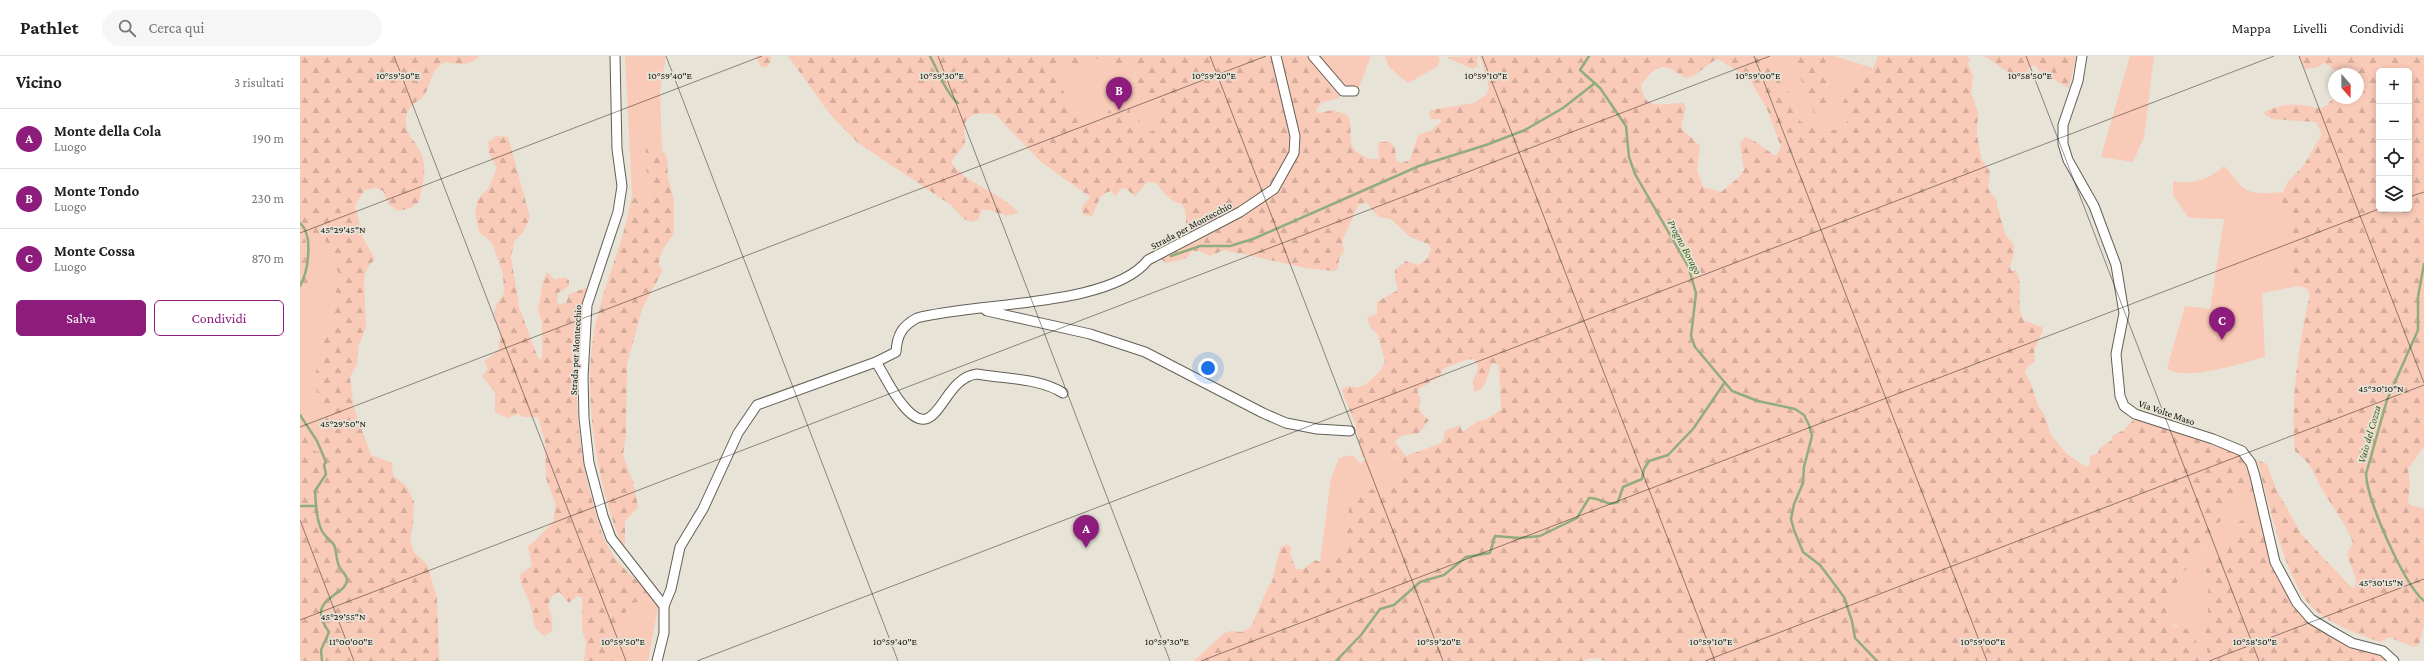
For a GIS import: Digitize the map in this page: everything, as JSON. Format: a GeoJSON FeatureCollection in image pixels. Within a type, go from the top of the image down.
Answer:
{"type":"FeatureCollection","features":[{"type":"Feature","properties":{"kind":"street","name":"Strada per Montecchio"},"geometry":{"type":"LineString","coordinates":[[615,56],[617,149],[622,186],[618,212],[587,304],[583,377],[584,418],[589,463],[602,516],[611,538],[664,606]]}},
{"type":"Feature","properties":{"kind":"street","name":"Strada per Montecchio"},"geometry":{"type":"LineString","coordinates":[[657,661],[664,633],[664,606],[671,589],[680,547],[703,509],[738,433],[757,405],[876,362],[896,352],[899,333],[907,324],[917,318],[982,307],[1031,303],[1122,282],[1139,271],[1148,260],[1240,212],[1274,189],[1294,153],[1295,136],[1276,56]]}},
{"type":"Feature","properties":{"kind":"street"},"geometry":{"type":"LineString","coordinates":[[1313,56],[1343,91],[1354,91]]}},
{"type":"Feature","properties":{"kind":"street","name":"Via Volte Maso"},"geometry":{"type":"LineString","coordinates":[[2082,56],[2078,81],[2063,125],[2063,144],[2068,160],[2094,206],[2116,265],[2124,313],[2116,354],[2120,396],[2124,406],[2135,414],[2213,439],[2242,451],[2251,463],[2255,476],[2275,562],[2297,603],[2311,619],[2331,631],[2352,643],[2383,651],[2394,661]]}},
{"type":"Feature","properties":{"kind":"street"},"geometry":{"type":"LineString","coordinates":[[982,307],[987,311],[1090,334],[1145,352],[1263,413],[1286,423],[1350,431]]}},
{"type":"Feature","properties":{"kind":"street"},"geometry":{"type":"LineString","coordinates":[[876,362],[901,404],[913,416],[923,420],[930,418],[937,411],[956,384],[968,375],[977,374],[1031,382],[1052,386],[1064,393]]}},
{"type":"Feature","properties":{"kind":"green space"},"geometry":{"type":"Polygon","coordinates":[[[300,56],[479,56],[472,62],[464,64],[445,62],[440,65],[434,72],[425,94],[411,107],[407,114],[407,130],[421,153],[424,165],[424,178],[419,202],[410,208],[398,211],[388,204],[383,191],[376,188],[365,190],[355,205],[363,238],[375,259],[367,268],[364,279],[366,327],[358,348],[357,364],[350,377],[354,408],[371,455],[392,463],[393,475],[406,486],[414,501],[413,524],[410,541],[414,552],[427,564],[437,598],[439,661],[300,661],[300,427],[317,454],[325,422],[315,384],[316,372],[321,348],[332,314],[339,276],[331,249],[324,239],[300,225],[300,56]]]}},
{"type":"Feature","properties":{"kind":"green space"},"geometry":{"type":"Polygon","coordinates":[[[625,56],[666,56],[660,91],[662,150],[656,146],[648,206],[639,202],[632,194],[625,56]]]}},
{"type":"Feature","properties":{"kind":"green space"},"geometry":{"type":"Polygon","coordinates":[[[756,56],[771,56],[771,61],[766,67],[761,67],[756,56]]]}},
{"type":"Feature","properties":{"kind":"green space"},"geometry":{"type":"Polygon","coordinates":[[[788,56],[1322,56],[1323,62],[1332,73],[1333,68],[1337,69],[1336,80],[1342,95],[1339,98],[1321,103],[1316,111],[1319,113],[1333,110],[1347,115],[1350,125],[1351,142],[1353,148],[1357,152],[1369,158],[1379,158],[1378,143],[1388,141],[1395,147],[1396,160],[1401,163],[1410,160],[1418,135],[1432,130],[1442,121],[1440,119],[1431,119],[1429,113],[1431,110],[1474,103],[1486,95],[1489,87],[1480,56],[1761,56],[1769,69],[1787,89],[1800,121],[1817,128],[1833,130],[1845,127],[1847,121],[1843,102],[1857,83],[1871,74],[1878,56],[1966,56],[1971,59],[1968,63],[1973,76],[1971,93],[1978,112],[1977,134],[1981,158],[1990,172],[1988,189],[1996,200],[2005,234],[2013,244],[2014,255],[2010,266],[2011,271],[2015,270],[2020,283],[2020,309],[2025,321],[2042,327],[2043,330],[2034,350],[2035,362],[2028,366],[2025,373],[2031,384],[2038,406],[2044,414],[2051,435],[2067,454],[2086,467],[2090,464],[2090,456],[2098,453],[2100,448],[2112,440],[2112,436],[2124,430],[2135,418],[2236,453],[2245,461],[2254,491],[2243,495],[2233,504],[2198,556],[2188,568],[2178,576],[2177,591],[2166,608],[2171,622],[2177,627],[2190,631],[2194,635],[2197,641],[2197,652],[2199,658],[2202,660],[2208,656],[2204,636],[2209,621],[2207,600],[2209,584],[2204,566],[2206,560],[2233,539],[2239,522],[2253,513],[2260,513],[2298,609],[2380,654],[2388,661],[1604,661],[1599,658],[1593,658],[1582,661],[1194,661],[1224,633],[1231,631],[1242,632],[1251,627],[1268,587],[1272,582],[1280,548],[1286,544],[1291,547],[1290,553],[1296,569],[1304,569],[1315,560],[1325,564],[1332,559],[1341,545],[1347,529],[1349,503],[1356,494],[1392,484],[1406,471],[1407,467],[1400,460],[1388,455],[1374,458],[1362,457],[1355,423],[1342,391],[1343,388],[1349,386],[1357,388],[1366,384],[1380,371],[1385,362],[1378,335],[1370,326],[1367,318],[1377,313],[1377,302],[1398,290],[1395,279],[1395,270],[1406,261],[1419,265],[1427,259],[1431,249],[1428,244],[1410,237],[1391,219],[1379,217],[1366,202],[1358,206],[1342,241],[1344,251],[1339,258],[1338,269],[1333,271],[1306,268],[1224,250],[1210,256],[1200,251],[1192,251],[1187,258],[1167,263],[1155,256],[1155,244],[1160,242],[1164,244],[1169,243],[1181,236],[1185,228],[1186,218],[1182,205],[1173,201],[1157,183],[1147,182],[1135,196],[1125,188],[1120,189],[1116,197],[1111,191],[1106,193],[1098,201],[1092,216],[1084,215],[1081,209],[1090,197],[1040,161],[995,114],[978,114],[969,117],[966,121],[965,127],[965,144],[952,160],[952,164],[976,184],[1002,199],[1018,212],[1004,215],[992,211],[982,210],[978,220],[973,222],[964,219],[951,205],[858,143],[829,113],[788,56]],[[1102,57],[1083,63],[1062,64],[1049,69],[1074,109],[1078,114],[1090,121],[1099,124],[1110,109],[1109,101],[1119,97],[1130,104],[1130,115],[1138,113],[1140,121],[1134,127],[1135,132],[1138,134],[1146,133],[1156,129],[1162,118],[1153,105],[1139,97],[1136,88],[1135,62],[1121,68],[1110,59],[1102,57]],[[1718,59],[1696,74],[1687,78],[1668,68],[1659,68],[1651,73],[1641,85],[1643,94],[1650,103],[1683,103],[1686,107],[1681,128],[1700,146],[1697,169],[1703,187],[1721,192],[1738,178],[1744,170],[1740,144],[1745,137],[1753,140],[1776,156],[1781,147],[1767,109],[1749,78],[1718,59]],[[1474,359],[1465,360],[1443,369],[1440,376],[1417,390],[1421,400],[1419,407],[1422,414],[1429,420],[1419,433],[1400,437],[1395,442],[1406,456],[1439,444],[1443,441],[1445,431],[1460,425],[1463,432],[1478,421],[1485,420],[1501,410],[1499,365],[1492,363],[1485,384],[1482,388],[1474,392],[1473,382],[1478,367],[1474,359]]]}},
{"type":"Feature","properties":{"kind":"green space"},"geometry":{"type":"Polygon","coordinates":[[[1322,56],[1371,56],[1358,90],[1353,93],[1343,90],[1323,62],[1322,56]]]}},
{"type":"Feature","properties":{"kind":"green space"},"geometry":{"type":"Polygon","coordinates":[[[1385,56],[1438,56],[1440,61],[1437,67],[1408,83],[1389,67],[1385,56]]]}},
{"type":"Feature","properties":{"kind":"green space"},"geometry":{"type":"Polygon","coordinates":[[[1479,56],[1477,58],[1478,66],[1472,69],[1446,57],[1479,56]]]}},
{"type":"Feature","properties":{"kind":"green space"},"geometry":{"type":"Polygon","coordinates":[[[1761,56],[1792,56],[1814,113],[1827,116],[1830,112],[1824,94],[1829,83],[1824,56],[1834,56],[1873,68],[1871,74],[1852,89],[1845,127],[1827,130],[1817,128],[1800,121],[1787,89],[1769,69],[1761,56]]]}},
{"type":"Feature","properties":{"kind":"green space"},"geometry":{"type":"Polygon","coordinates":[[[1792,56],[1824,56],[1830,78],[1824,94],[1830,112],[1827,116],[1814,113],[1792,56]]]}},
{"type":"Feature","properties":{"kind":"green space"},"geometry":{"type":"Polygon","coordinates":[[[1984,56],[2076,56],[2069,88],[2040,72],[2035,65],[2028,69],[2030,75],[2015,74],[2005,70],[1984,56]]]}},
{"type":"Feature","properties":{"kind":"green space"},"geometry":{"type":"Polygon","coordinates":[[[2130,56],[2154,56],[2144,137],[2133,162],[2101,157],[2130,56]]]}},
{"type":"Feature","properties":{"kind":"green space"},"geometry":{"type":"Polygon","coordinates":[[[2298,56],[2424,56],[2424,447],[2408,469],[2410,483],[2408,502],[2412,506],[2424,508],[2424,625],[2419,645],[2413,647],[2389,637],[2380,642],[2346,629],[2323,616],[2304,598],[2286,562],[2272,518],[2257,460],[2267,464],[2276,489],[2302,535],[2351,587],[2355,588],[2356,579],[2347,554],[2353,543],[2350,536],[2310,466],[2302,456],[2295,451],[2294,412],[2296,372],[2310,294],[2306,288],[2298,286],[2292,268],[2293,237],[2282,206],[2283,192],[2288,182],[2304,165],[2322,134],[2316,122],[2272,119],[2263,113],[2277,107],[2297,104],[2320,108],[2328,104],[2364,104],[2364,68],[2332,68],[2324,63],[2316,68],[2305,69],[2298,56]]]}},
{"type":"Feature","properties":{"kind":"green space"},"geometry":{"type":"Polygon","coordinates":[[[1102,57],[1135,62],[1136,88],[1139,97],[1153,105],[1162,118],[1156,129],[1138,135],[1135,132],[1134,127],[1140,121],[1138,113],[1130,115],[1110,109],[1099,124],[1090,121],[1078,114],[1074,109],[1049,69],[1062,64],[1083,63],[1102,57]]]}},
{"type":"Feature","properties":{"kind":"green space"},"geometry":{"type":"Polygon","coordinates":[[[497,136],[508,137],[530,217],[523,233],[515,240],[511,257],[519,307],[538,358],[541,360],[542,356],[542,323],[538,310],[543,281],[547,272],[554,279],[564,277],[569,280],[569,286],[558,293],[557,302],[560,304],[566,303],[569,294],[586,288],[589,290],[583,317],[577,373],[577,400],[582,456],[601,530],[607,545],[625,570],[655,599],[631,603],[626,611],[627,618],[624,622],[625,626],[613,643],[610,651],[612,661],[584,661],[586,644],[582,628],[582,598],[577,596],[569,603],[559,592],[553,595],[548,605],[553,624],[551,632],[544,636],[539,632],[534,623],[530,604],[519,575],[532,566],[528,546],[534,542],[553,522],[556,505],[546,478],[545,442],[538,417],[523,417],[518,414],[507,418],[495,412],[495,392],[482,376],[488,369],[484,361],[499,350],[500,332],[494,314],[496,306],[504,293],[503,274],[492,243],[479,232],[475,213],[478,199],[489,187],[497,168],[489,153],[488,142],[497,136]]]}},
{"type":"Feature","properties":{"kind":"green space"},"geometry":{"type":"Polygon","coordinates":[[[656,146],[662,150],[667,157],[668,178],[674,200],[674,233],[662,251],[658,265],[663,270],[642,309],[627,364],[626,435],[623,455],[634,485],[638,507],[625,521],[625,548],[613,521],[598,465],[594,440],[590,390],[591,364],[597,317],[621,241],[632,194],[639,202],[648,206],[649,184],[645,156],[646,149],[656,146]]]}},
{"type":"Feature","properties":{"kind":"green space"},"geometry":{"type":"Polygon","coordinates":[[[2224,166],[2242,187],[2247,190],[2257,193],[2283,192],[2284,210],[2293,237],[2294,268],[2298,286],[2262,293],[2265,357],[2214,370],[2187,373],[2175,372],[2167,368],[2185,306],[2210,309],[2224,219],[2189,218],[2173,195],[2173,181],[2188,182],[2201,180],[2207,178],[2224,166]]]}},
{"type":"Feature","properties":{"kind":"green space"},"geometry":{"type":"Polygon","coordinates":[[[300,225],[324,238],[331,249],[339,276],[332,314],[321,348],[316,372],[315,384],[325,422],[317,455],[300,427],[300,293],[306,287],[300,225]]]}},
{"type":"Feature","properties":{"kind":"green space"},"geometry":{"type":"Polygon","coordinates":[[[300,226],[309,252],[311,269],[310,277],[300,293],[300,226]]]}},
{"type":"Feature","properties":{"kind":"green space"},"geometry":{"type":"Polygon","coordinates":[[[1385,454],[1400,460],[1407,467],[1406,471],[1400,478],[1392,483],[1355,497],[1349,503],[1347,529],[1341,545],[1332,559],[1325,564],[1320,562],[1331,478],[1339,458],[1353,455],[1360,464],[1367,458],[1385,454]]]}},
{"type":"Feature","properties":{"kind":"green space"},"geometry":{"type":"Polygon","coordinates":[[[2254,491],[2260,513],[2248,516],[2233,539],[2206,560],[2205,573],[2209,584],[2207,600],[2209,621],[2204,636],[2208,656],[2202,660],[2196,652],[2197,641],[2182,628],[2170,621],[2166,608],[2177,591],[2178,576],[2189,568],[2233,504],[2243,495],[2254,491]]]}},
{"type":"Feature","properties":{"kind":"green space"},"geometry":{"type":"Polygon","coordinates":[[[655,599],[658,608],[648,661],[612,661],[610,651],[613,643],[620,635],[628,606],[631,603],[655,599]]]}},
{"type":"Feature","properties":{"kind":"waterway"},"geometry":{"type":"LineString","coordinates":[[930,56],[946,88],[958,103]]}},
{"type":"Feature","properties":{"kind":"waterway","name":"Progno Borago"},"geometry":{"type":"LineString","coordinates":[[1589,56],[1580,70],[1600,88],[1626,126],[1629,157],[1635,174],[1688,266],[1696,293],[1691,336],[1695,347],[1732,391],[1758,401],[1795,409],[1804,415],[1809,425],[1812,436],[1804,467],[1803,483],[1794,504],[1791,519],[1794,530],[1803,552],[1820,565],[1844,597],[1852,621],[1855,638],[1877,661]]}},
{"type":"Feature","properties":{"kind":"waterway"},"geometry":{"type":"LineString","coordinates":[[1171,256],[1200,246],[1230,246],[1253,239],[1419,166],[1486,145],[1525,130],[1563,108],[1595,83]]}},
{"type":"Feature","properties":{"kind":"waterway"},"geometry":{"type":"LineString","coordinates":[[300,223],[307,236],[308,245],[307,263],[300,286]]}},
{"type":"Feature","properties":{"kind":"waterway","name":"Vaio del Cozza"},"geometry":{"type":"LineString","coordinates":[[2424,264],[2418,297],[2418,330],[2387,400],[2366,474],[2373,503],[2388,541],[2407,578],[2424,601]]}},
{"type":"Feature","properties":{"kind":"waterway"},"geometry":{"type":"LineString","coordinates":[[1336,661],[1361,635],[1380,609],[1394,605],[1420,582],[1444,575],[1466,557],[1490,553],[1495,536],[1519,538],[1540,536],[1577,518],[1589,498],[1606,503],[1618,502],[1623,487],[1642,479],[1644,469],[1649,461],[1668,455],[1693,429],[1725,382]]}},
{"type":"Feature","properties":{"kind":"waterway"},"geometry":{"type":"LineString","coordinates":[[300,415],[317,441],[326,462],[324,465],[326,474],[315,491],[317,516],[322,531],[334,545],[338,564],[347,579],[341,590],[329,599],[321,611],[322,620],[329,632],[321,650],[322,661]]}},
{"type":"Feature","properties":{"kind":"waterway"},"geometry":{"type":"LineString","coordinates":[[300,506],[316,506]]}},
{"type":"Feature","properties":{"kind":"place","name":"Monte Tondo"},"geometry":{"type":"Point","coordinates":[1119,110]}},
{"type":"Feature","properties":{"kind":"place","name":"Monte Cossa"},"geometry":{"type":"Point","coordinates":[2222,340]}},
{"type":"Feature","properties":{"kind":"place","name":"Monte della Cola"},"geometry":{"type":"Point","coordinates":[1086,548]}}]}
